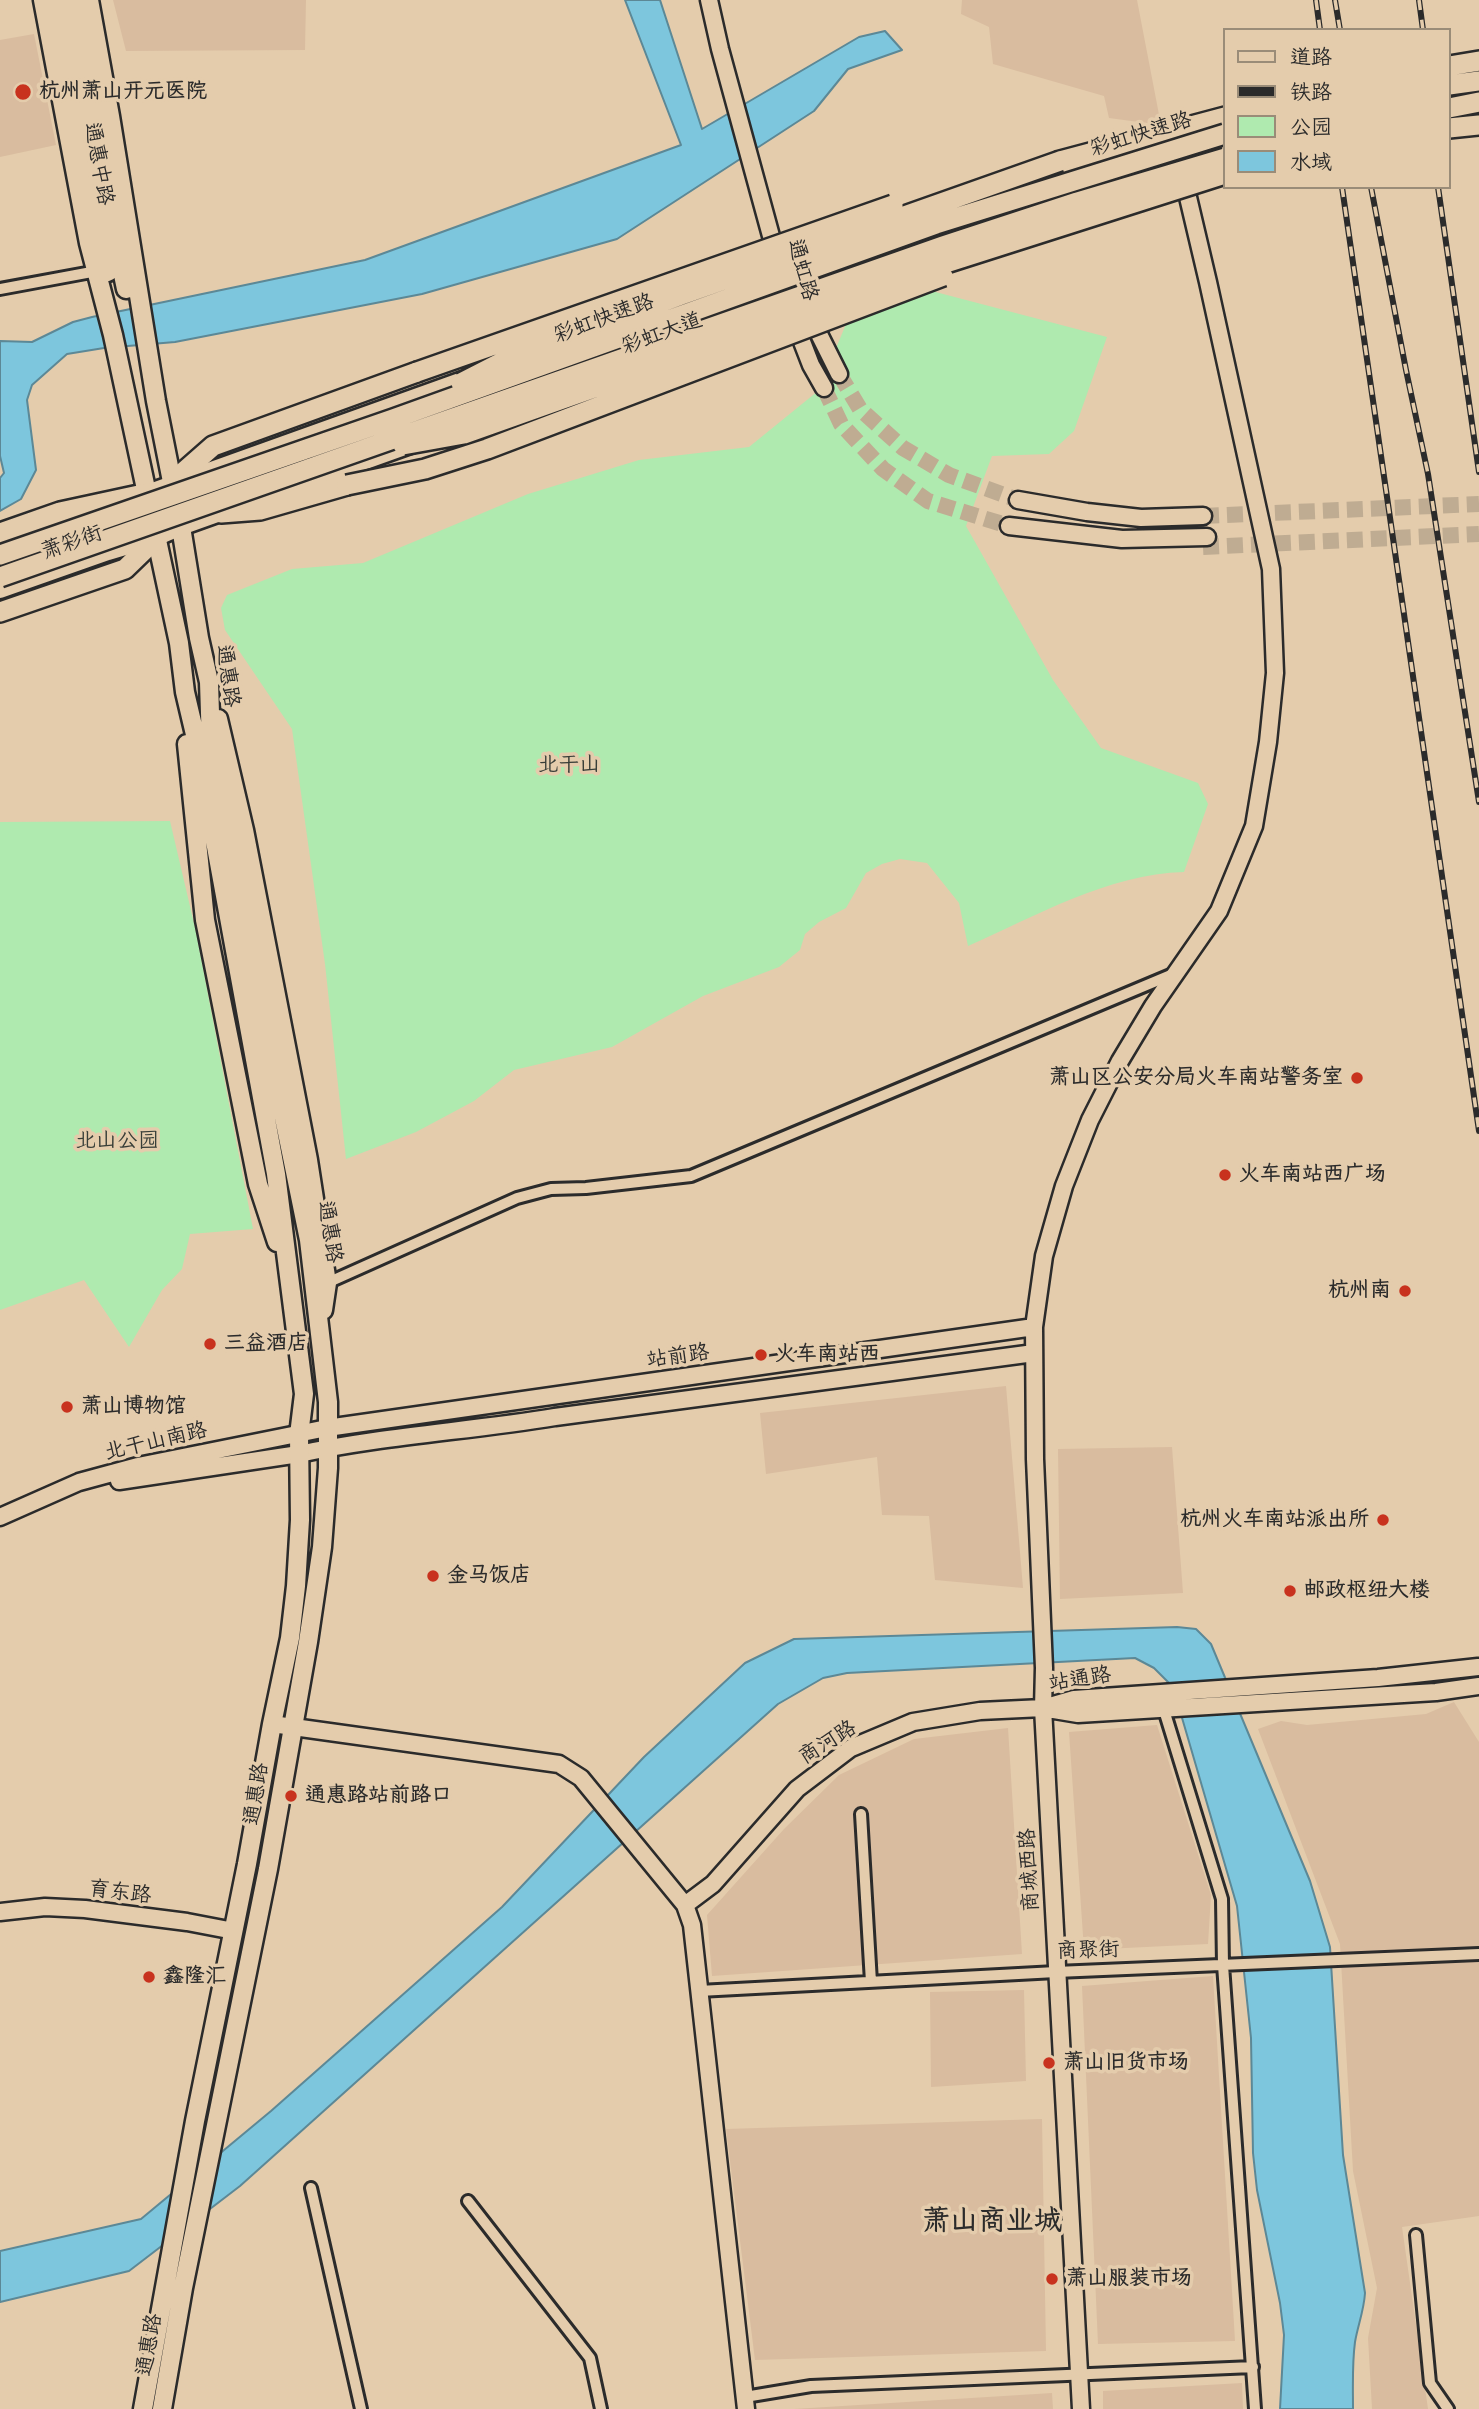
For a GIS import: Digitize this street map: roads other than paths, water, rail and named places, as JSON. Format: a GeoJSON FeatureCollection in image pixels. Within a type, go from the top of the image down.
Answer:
{"type":"FeatureCollection","features":[{"type":"Feature","properties":{"kind":"highway"},"geometry":{"type":"LineString","coordinates":[[1451,66],[1479,61]]}},
{"type":"Feature","properties":{"kind":"highway"},"geometry":{"type":"LineString","coordinates":[[1451,85],[1479,81]]}},
{"type":"Feature","properties":{"kind":"highway"},"geometry":{"type":"LineString","coordinates":[[1451,108],[1479,102]]}},
{"type":"Feature","properties":{"kind":"highway"},"geometry":{"type":"LineString","coordinates":[[172,482],[213,446],[927,194],[1224,117]]}},
{"type":"Feature","properties":{"kind":"highway"},"geometry":{"type":"LineString","coordinates":[[1451,128],[1479,125]]}},
{"type":"Feature","properties":{"kind":"highway","name":"彩虹快速路"},"geometry":{"type":"LineString","coordinates":[[0,555],[393,419],[936,224],[1224,134]]}},
{"type":"Feature","properties":{"kind":"highway"},"geometry":{"type":"LineString","coordinates":[[1451,137],[1479,139]]}},
{"type":"Feature","properties":{"kind":"highway","name":"彩虹快速路"},"geometry":{"type":"LineString","coordinates":[[0,577],[943,246],[1224,158]]}},
{"type":"Feature","properties":{"kind":"highway"},"geometry":{"type":"LineString","coordinates":[[393,419],[504,361],[681,295],[1060,161]]}},
{"type":"Feature","properties":{"kind":"highway"},"geometry":{"type":"LineString","coordinates":[[347,454],[464,434],[946,262],[1224,174]]}},
{"type":"Feature","properties":{"kind":"highway"},"geometry":{"type":"LineString","coordinates":[[221,513],[260,510],[347,485],[425,469],[487,449],[891,297],[1084,220]]}},
{"type":"Feature","properties":{"kind":"highway"},"geometry":{"type":"LineString","coordinates":[[0,533],[60,512],[148,493]]}},
{"type":"Feature","properties":{"kind":"highway"},"geometry":{"type":"LineString","coordinates":[[0,612],[125,569],[158,537]]}},
{"type":"Feature","properties":{"kind":"main road","name":"通惠中路"},"geometry":{"type":"LineString","coordinates":[[43,0],[89,243],[115,343]]}},
{"type":"Feature","properties":{"kind":"main road","name":"通惠中路"},"geometry":{"type":"LineString","coordinates":[[57,0],[112,293],[115,343]]}},
{"type":"Feature","properties":{"kind":"main road","name":"通惠中路"},"geometry":{"type":"LineString","coordinates":[[75,0],[125,285],[143,328]]}},
{"type":"Feature","properties":{"kind":"main road","name":"通惠中路"},"geometry":{"type":"LineString","coordinates":[[89,0],[146,349]]}},
{"type":"Feature","properties":{"kind":"main road","name":"通虹路"},"geometry":{"type":"LineString","coordinates":[[709,0],[751,158],[799,307],[811,365],[824,388]]}},
{"type":"Feature","properties":{"kind":"main road","name":"商城西路"},"geometry":{"type":"LineString","coordinates":[[1081,2409],[1042,1708],[1044,1668],[1035,1459],[1034,1327],[1044,1256],[1068,1175],[1090,1120],[1120,1061],[1219,911],[1254,826],[1268,742],[1275,673],[1270,569],[1209,282],[1175,142]]}},
{"type":"Feature","properties":{"kind":"main road","name":"彩虹大道"},"geometry":{"type":"LineString","coordinates":[[148,493],[172,482],[786,267],[1072,171],[1175,142]]}},
{"type":"Feature","properties":{"kind":"main road","name":"彩虹大道"},"geometry":{"type":"LineString","coordinates":[[158,537],[1081,209],[1185,184]]}},
{"type":"Feature","properties":{"kind":"main road","name":"通虹路"},"geometry":{"type":"LineString","coordinates":[[799,307],[839,374]]}},
{"type":"Feature","properties":{"kind":"main road","name":"通惠路"},"geometry":{"type":"LineString","coordinates":[[115,343],[180,643],[190,792],[205,920],[258,1184],[277,1243],[298,1333],[304,1394],[299,1435],[300,1520],[290,1638],[195,2121],[143,2409]]}},
{"type":"Feature","properties":{"kind":"main road","name":"通惠路"},"geometry":{"type":"LineString","coordinates":[[146,349],[209,682],[211,744],[309,1240],[328,1402],[322,1547],[308,1642],[291,1726],[268,1869],[183,2288],[162,2409]]}},
{"type":"Feature","properties":{"kind":"main road","name":"萧彩街"},"geometry":{"type":"LineString","coordinates":[[0,544],[148,493]]}},
{"type":"Feature","properties":{"kind":"main road"},"geometry":{"type":"LineString","coordinates":[[1018,500],[1141,518],[1203,516]]}},
{"type":"Feature","properties":{"kind":"main road"},"geometry":{"type":"LineString","coordinates":[[1009,526],[1122,539],[1205,542]]}},
{"type":"Feature","properties":{"kind":"main road","name":"萧彩街"},"geometry":{"type":"LineString","coordinates":[[0,590],[158,537]]}},
{"type":"Feature","properties":{"kind":"main road"},"geometry":{"type":"LineString","coordinates":[[209,682],[252,871],[308,1160],[327,1283],[319,1334]]}},
{"type":"Feature","properties":{"kind":"main road","name":"站前路"},"geometry":{"type":"LineString","coordinates":[[327,1428],[1034,1327]]}},
{"type":"Feature","properties":{"kind":"main road"},"geometry":{"type":"LineString","coordinates":[[56,1493],[132,1478],[327,1448],[1034,1353]]}},
{"type":"Feature","properties":{"kind":"main road","name":"北干山南路"},"geometry":{"type":"LineString","coordinates":[[0,1517],[79,1482],[138,1466],[327,1428]]}},
{"type":"Feature","properties":{"kind":"main road","name":"站通路"},"geometry":{"type":"LineString","coordinates":[[1042,1708],[1074,1699],[1378,1678],[1478,1667]]}},
{"type":"Feature","properties":{"kind":"main road","name":"站通路"},"geometry":{"type":"LineString","coordinates":[[1042,1708],[1077,1714],[1164,1710],[1436,1692],[1479,1686]]}},
{"type":"Feature","properties":{"kind":"main road","name":"商河路"},"geometry":{"type":"LineString","coordinates":[[685,1905],[713,1884],[797,1789],[851,1748],[913,1722],[980,1711],[1042,1708]]}},
{"type":"Feature","properties":{"kind":"main road"},"geometry":{"type":"LineString","coordinates":[[272,1724],[559,1764],[581,1778],[685,1905],[692,1925],[745,2403]]}},
{"type":"Feature","properties":{"kind":"main road","name":"育东路"},"geometry":{"type":"LineString","coordinates":[[0,1912],[45,1907],[85,1909],[234,1931]]}},
{"type":"Feature","properties":{"kind":"street"},"geometry":{"type":"LineString","coordinates":[[0,289],[97,271]]}},
{"type":"Feature","properties":{"kind":"street"},"geometry":{"type":"LineString","coordinates":[[327,1283],[517,1198],[551,1189],[586,1188],[691,1176],[1176,973]]}},
{"type":"Feature","properties":{"kind":"street"},"geometry":{"type":"LineString","coordinates":[[1164,1710],[1222,1899],[1223,1965],[1255,2409]]}},
{"type":"Feature","properties":{"kind":"street"},"geometry":{"type":"LineString","coordinates":[[861,1814],[871,1982]]}},
{"type":"Feature","properties":{"kind":"street","name":"商聚街"},"geometry":{"type":"LineString","coordinates":[[699,1991],[1479,1954]]}},
{"type":"Feature","properties":{"kind":"street"},"geometry":{"type":"LineString","coordinates":[[311,2188],[361,2409]]}},
{"type":"Feature","properties":{"kind":"street"},"geometry":{"type":"LineString","coordinates":[[468,2201],[590,2358],[601,2409]]}},
{"type":"Feature","properties":{"kind":"street"},"geometry":{"type":"LineString","coordinates":[[1416,2235],[1430,2383],[1448,2409]]}},
{"type":"Feature","properties":{"kind":"street"},"geometry":{"type":"LineString","coordinates":[[745,2403],[811,2386],[1253,2367]]}},
{"type":"Feature","properties":{"kind":"water"},"geometry":{"type":"Polygon","coordinates":[[[625,0],[660,0],[702,129],[859,37],[885,31],[902,50],[848,69],[814,111],[617,239],[422,294],[175,342],[67,354],[32,385],[27,400],[36,470],[21,499],[0,511],[0,478],[4,473],[0,456],[0,341],[32,342],[73,322],[92,317],[365,260],[681,145],[625,0]]]}},
{"type":"Feature","properties":{"kind":"water"},"geometry":{"type":"Polygon","coordinates":[[[1177,1627],[1196,1629],[1211,1644],[1310,1881],[1330,1947],[1343,2155],[1365,2293],[1354,2350],[1353,2409],[1280,2409],[1284,2335],[1257,2190],[1253,2153],[1251,2038],[1237,1906],[1173,1687],[1154,1668],[1135,1658],[847,1673],[823,1678],[778,1704],[240,2186],[129,2271],[0,2302],[0,2251],[141,2219],[271,2111],[502,1907],[644,1757],[745,1663],[794,1639],[1177,1627]]]}},
{"type":"Feature","properties":{"kind":"tunnel"},"geometry":{"type":"LineString","coordinates":[[839,374],[860,409],[903,448],[949,475],[1018,500]]}},
{"type":"Feature","properties":{"kind":"tunnel"},"geometry":{"type":"LineString","coordinates":[[824,388],[841,424],[883,469],[928,501],[1009,526]]}},
{"type":"Feature","properties":{"kind":"tunnel"},"geometry":{"type":"LineString","coordinates":[[1203,516],[1479,504]]}},
{"type":"Feature","properties":{"kind":"tunnel"},"geometry":{"type":"LineString","coordinates":[[1203,547],[1479,534]]}},
{"type":"Feature","properties":{"kind":"railway"},"geometry":{"type":"LineString","coordinates":[[1316,0],[1320,28]]}},
{"type":"Feature","properties":{"kind":"railway"},"geometry":{"type":"LineString","coordinates":[[1335,0],[1340,28]]}},
{"type":"Feature","properties":{"kind":"railway"},"geometry":{"type":"LineString","coordinates":[[1419,0],[1423,28]]}},
{"type":"Feature","properties":{"kind":"railway"},"geometry":{"type":"LineString","coordinates":[[1342,189],[1479,1131]]}},
{"type":"Feature","properties":{"kind":"railway"},"geometry":{"type":"LineString","coordinates":[[1371,189],[1428,474],[1479,802]]}},
{"type":"Feature","properties":{"kind":"railway"},"geometry":{"type":"LineString","coordinates":[[1438,189],[1479,472]]}},
{"type":"Feature","properties":{"kind":"place","name":"杭州萧山开元医院"},"geometry":{"type":"Point","coordinates":[23,92]}},
{"type":"Feature","properties":{"kind":"place","name":"萧山区公安分局火车南站警务室"},"geometry":{"type":"Point","coordinates":[1357,1078]}},
{"type":"Feature","properties":{"kind":"place","name":"火车南站西广场"},"geometry":{"type":"Point","coordinates":[1225,1175]}},
{"type":"Feature","properties":{"kind":"place","name":"杭州南"},"geometry":{"type":"Point","coordinates":[1405,1291]}},
{"type":"Feature","properties":{"kind":"place","name":"三益酒店"},"geometry":{"type":"Point","coordinates":[210,1344]}},
{"type":"Feature","properties":{"kind":"place","name":"火车南站西"},"geometry":{"type":"Point","coordinates":[761,1355]}},
{"type":"Feature","properties":{"kind":"place","name":"萧山博物馆"},"geometry":{"type":"Point","coordinates":[67,1407]}},
{"type":"Feature","properties":{"kind":"place","name":"杭州火车南站派出所"},"geometry":{"type":"Point","coordinates":[1383,1520]}},
{"type":"Feature","properties":{"kind":"place","name":"金马饭店"},"geometry":{"type":"Point","coordinates":[433,1576]}},
{"type":"Feature","properties":{"kind":"place","name":"邮政枢纽大楼"},"geometry":{"type":"Point","coordinates":[1290,1591]}},
{"type":"Feature","properties":{"kind":"place","name":"通惠路站前路口"},"geometry":{"type":"Point","coordinates":[291,1796]}},
{"type":"Feature","properties":{"kind":"place","name":"鑫隆汇"},"geometry":{"type":"Point","coordinates":[149,1977]}},
{"type":"Feature","properties":{"kind":"place","name":"萧山旧货市场"},"geometry":{"type":"Point","coordinates":[1049,2063]}},
{"type":"Feature","properties":{"kind":"place","name":"萧山服装市场"},"geometry":{"type":"Point","coordinates":[1052,2279]}},
{"type":"Feature","properties":{"kind":"district","name":"萧山商业城"},"geometry":{"type":"Point","coordinates":[992,2222]}},
{"type":"Feature","properties":{"kind":"park label","name":"北干山"},"geometry":{"type":"Point","coordinates":[569,766]}},
{"type":"Feature","properties":{"kind":"park label","name":"北山公园"},"geometry":{"type":"Point","coordinates":[117,1142]}}]}
